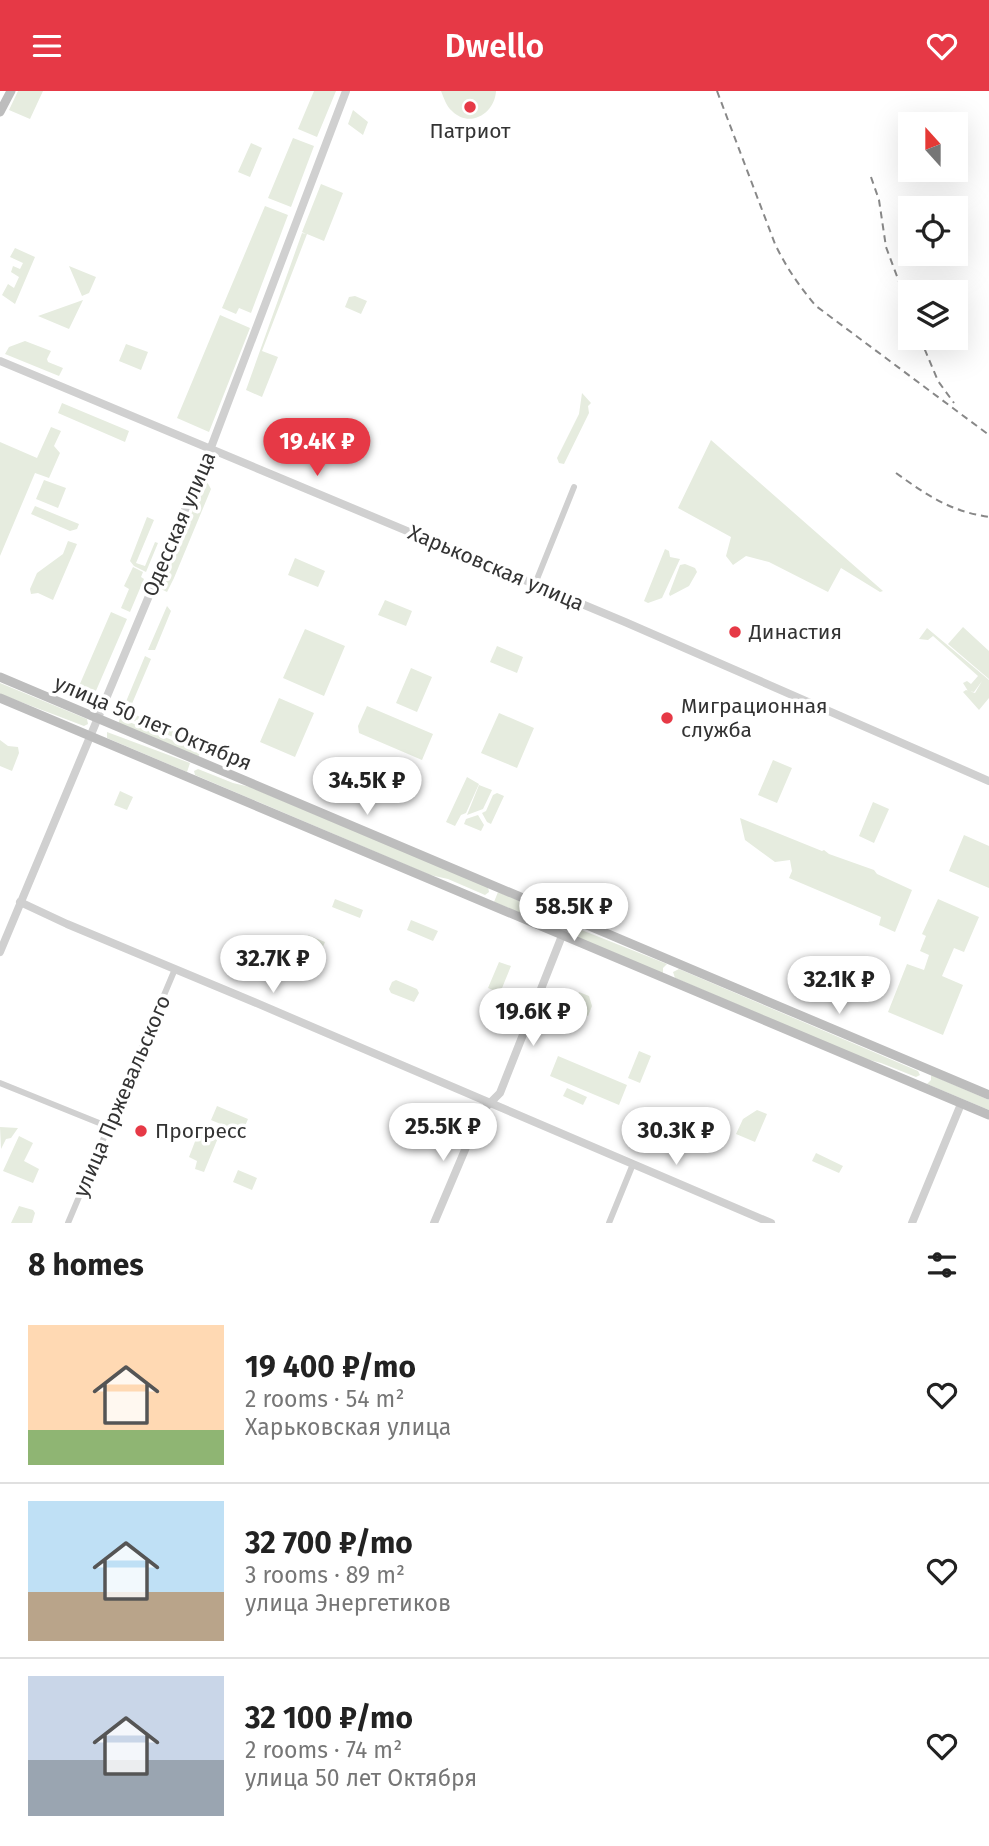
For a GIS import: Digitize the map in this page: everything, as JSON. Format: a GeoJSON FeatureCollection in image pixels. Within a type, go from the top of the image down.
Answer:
{"type":"FeatureCollection","features":[{"type":"Feature","properties":{"kind":"main road"},"geometry":{"type":"LineString","coordinates":[[0,112],[10,91]]}},
{"type":"Feature","properties":{"kind":"main road","name":"улица 50 лет Октября"},"geometry":{"type":"LineString","coordinates":[[0,677],[989,1095]]}},
{"type":"Feature","properties":{"kind":"main road","name":"улица 50 лет Октября"},"geometry":{"type":"LineString","coordinates":[[0,698],[989,1115]]}},
{"type":"Feature","properties":{"kind":"main road"},"geometry":{"type":"LineString","coordinates":[[195,781],[191,767],[201,762]]}},
{"type":"Feature","properties":{"kind":"main road"},"geometry":{"type":"LineString","coordinates":[[482,902],[493,895],[490,884]]}},
{"type":"Feature","properties":{"kind":"main road"},"geometry":{"type":"LineString","coordinates":[[671,981],[668,970],[678,964]]}},
{"type":"Feature","properties":{"kind":"main road"},"geometry":{"type":"LineString","coordinates":[[914,1084],[925,1079],[922,1068]]}},
{"type":"Feature","properties":{"kind":"street","name":"Одесская улица"},"geometry":{"type":"LineString","coordinates":[[0,952],[210,450],[346,91]]}},
{"type":"Feature","properties":{"kind":"street","name":"Харьковская улица"},"geometry":{"type":"LineString","coordinates":[[0,361],[732,667],[989,781]]}},
{"type":"Feature","properties":{"kind":"street"},"geometry":{"type":"LineString","coordinates":[[535,584],[574,487]]}},
{"type":"Feature","properties":{"kind":"street"},"geometry":{"type":"LineString","coordinates":[[20,902],[771,1223]]}},
{"type":"Feature","properties":{"kind":"street"},"geometry":{"type":"LineString","coordinates":[[433,1223],[479,1115],[500,1093],[569,918]]}},
{"type":"Feature","properties":{"kind":"street","name":"улица Пржевальского"},"geometry":{"type":"LineString","coordinates":[[68,1223],[175,969]]}},
{"type":"Feature","properties":{"kind":"street"},"geometry":{"type":"LineString","coordinates":[[0,1083],[109,1127]]}},
{"type":"Feature","properties":{"kind":"street"},"geometry":{"type":"LineString","coordinates":[[912,1223],[961,1104]]}},
{"type":"Feature","properties":{"kind":"street"},"geometry":{"type":"LineString","coordinates":[[608,1223],[633,1164]]}},
{"type":"Feature","properties":{"kind":"shaded area"},"geometry":{"type":"Polygon","coordinates":[[[18,91],[43,91],[30,119],[9,110],[18,91]]]}},
{"type":"Feature","properties":{"kind":"shaded area"},"geometry":{"type":"Polygon","coordinates":[[[314,91],[336,91],[317,137],[298,129],[314,91]]]}},
{"type":"Feature","properties":{"kind":"shaded area","name":"Патриот"},"geometry":{"type":"Polygon","coordinates":[[[441,91],[496,91],[495,99],[486,112],[466,119],[450,109],[441,91]]]}},
{"type":"Feature","properties":{"kind":"shaded area"},"geometry":{"type":"Polygon","coordinates":[[[353,110],[368,122],[363,135],[348,124],[353,110]]]}},
{"type":"Feature","properties":{"kind":"shaded area"},"geometry":{"type":"Polygon","coordinates":[[[293,138],[314,146],[291,207],[268,198],[293,138]]]}},
{"type":"Feature","properties":{"kind":"shaded area"},"geometry":{"type":"Polygon","coordinates":[[[251,143],[262,148],[250,177],[238,172],[251,143]]]}},
{"type":"Feature","properties":{"kind":"shaded area"},"geometry":{"type":"Polygon","coordinates":[[[321,184],[343,193],[324,241],[307,234],[262,351],[278,357],[262,397],[246,390],[302,233],[306,234],[302,232],[321,184]]]}},
{"type":"Feature","properties":{"kind":"shaded area"},"geometry":{"type":"Polygon","coordinates":[[[265,206],[288,215],[251,313],[239,308],[236,314],[222,308],[265,206]]]}},
{"type":"Feature","properties":{"kind":"shaded area"},"geometry":{"type":"Polygon","coordinates":[[[15,248],[35,257],[15,304],[2,295],[8,284],[14,288],[19,277],[11,272],[13,266],[20,269],[23,263],[10,257],[15,248]]]}},
{"type":"Feature","properties":{"kind":"shaded area"},"geometry":{"type":"Polygon","coordinates":[[[69,266],[96,277],[89,293],[82,296],[69,266]]]}},
{"type":"Feature","properties":{"kind":"shaded area"},"geometry":{"type":"Polygon","coordinates":[[[355,296],[367,301],[361,314],[345,307],[349,297],[355,296]]]}},
{"type":"Feature","properties":{"kind":"shaded area"},"geometry":{"type":"Polygon","coordinates":[[[83,300],[69,329],[38,316],[83,300]]]}},
{"type":"Feature","properties":{"kind":"shaded area"},"geometry":{"type":"Polygon","coordinates":[[[220,315],[250,328],[209,432],[177,418],[220,315]]]}},
{"type":"Feature","properties":{"kind":"shaded area"},"geometry":{"type":"Polygon","coordinates":[[[25,341],[51,351],[48,362],[63,368],[59,376],[5,354],[9,347],[25,341]]]}},
{"type":"Feature","properties":{"kind":"shaded area"},"geometry":{"type":"Polygon","coordinates":[[[126,344],[148,352],[141,370],[119,361],[126,344]]]}},
{"type":"Feature","properties":{"kind":"shaded area"},"geometry":{"type":"Polygon","coordinates":[[[582,393],[591,403],[588,406],[589,413],[564,464],[559,463],[557,458],[579,414],[582,393]]]}},
{"type":"Feature","properties":{"kind":"shaded area"},"geometry":{"type":"Polygon","coordinates":[[[62,403],[129,431],[125,442],[58,413],[62,403]]]}},
{"type":"Feature","properties":{"kind":"shaded area"},"geometry":{"type":"Polygon","coordinates":[[[51,427],[61,431],[54,446],[60,453],[49,478],[35,473],[0,556],[0,442],[37,458],[51,427]]]}},
{"type":"Feature","properties":{"kind":"shaded area"},"geometry":{"type":"Polygon","coordinates":[[[711,440],[883,591],[880,592],[841,568],[828,592],[769,562],[746,556],[733,565],[726,556],[731,537],[678,508],[711,440]]]}},
{"type":"Feature","properties":{"kind":"shaded area"},"geometry":{"type":"Polygon","coordinates":[[[44,480],[66,488],[58,508],[36,499],[44,480]]]}},
{"type":"Feature","properties":{"kind":"shaded area"},"geometry":{"type":"Polygon","coordinates":[[[206,480],[211,489],[167,592],[159,588],[206,480]]]}},
{"type":"Feature","properties":{"kind":"shaded area"},"geometry":{"type":"Polygon","coordinates":[[[35,506],[79,524],[77,529],[70,531],[31,514],[35,506]]]}},
{"type":"Feature","properties":{"kind":"shaded area"},"geometry":{"type":"Polygon","coordinates":[[[147,517],[154,520],[136,563],[145,566],[155,542],[158,543],[146,572],[130,561],[147,517]]]}},
{"type":"Feature","properties":{"kind":"shaded area"},"geometry":{"type":"Polygon","coordinates":[[[68,541],[77,544],[53,600],[38,593],[31,594],[30,589],[37,573],[63,554],[68,541]]]}},
{"type":"Feature","properties":{"kind":"shaded area"},"geometry":{"type":"Polygon","coordinates":[[[665,549],[669,551],[670,557],[680,559],[662,598],[648,603],[644,601],[665,549]]]}},
{"type":"Feature","properties":{"kind":"shaded area"},"geometry":{"type":"Polygon","coordinates":[[[295,558],[325,571],[318,587],[288,575],[295,558]]]}},
{"type":"Feature","properties":{"kind":"shaded area"},"geometry":{"type":"Polygon","coordinates":[[[680,565],[695,568],[697,572],[689,586],[670,596],[680,565]]]}},
{"type":"Feature","properties":{"kind":"shaded area"},"geometry":{"type":"Polygon","coordinates":[[[133,567],[143,572],[141,577],[144,579],[130,612],[121,608],[129,589],[124,586],[133,567]]]}},
{"type":"Feature","properties":{"kind":"shaded area"},"geometry":{"type":"Polygon","coordinates":[[[385,600],[412,611],[406,626],[378,615],[385,600]]]}},
{"type":"Feature","properties":{"kind":"shaded area"},"geometry":{"type":"Polygon","coordinates":[[[167,606],[171,611],[155,650],[148,650],[167,606]]]}},
{"type":"Feature","properties":{"kind":"shaded area"},"geometry":{"type":"Polygon","coordinates":[[[111,612],[127,619],[92,700],[76,693],[111,612]]]}},
{"type":"Feature","properties":{"kind":"shaded area"},"geometry":{"type":"Polygon","coordinates":[[[963,627],[989,651],[989,679],[948,644],[963,627]]]}},
{"type":"Feature","properties":{"kind":"shaded area"},"geometry":{"type":"Polygon","coordinates":[[[927,628],[989,680],[989,698],[979,710],[963,692],[968,691],[963,683],[967,681],[971,684],[978,676],[933,636],[928,640],[919,639],[927,628]]]}},
{"type":"Feature","properties":{"kind":"shaded area"},"geometry":{"type":"Polygon","coordinates":[[[305,629],[345,646],[324,696],[283,678],[305,629]]]}},
{"type":"Feature","properties":{"kind":"shaded area"},"geometry":{"type":"Polygon","coordinates":[[[497,646],[523,657],[517,673],[490,662],[497,646]]]}},
{"type":"Feature","properties":{"kind":"shaded area"},"geometry":{"type":"Polygon","coordinates":[[[145,656],[151,659],[131,706],[125,704],[145,656]]]}},
{"type":"Feature","properties":{"kind":"shaded area"},"geometry":{"type":"Polygon","coordinates":[[[411,668],[432,677],[417,712],[396,703],[411,668]]]}},
{"type":"Feature","properties":{"kind":"shaded area"},"geometry":{"type":"Polygon","coordinates":[[[0,683],[87,719],[88,724],[84,726],[0,694],[0,683]]]}},
{"type":"Feature","properties":{"kind":"shaded area"},"geometry":{"type":"Polygon","coordinates":[[[279,698],[314,713],[295,757],[260,742],[279,698]]]}},
{"type":"Feature","properties":{"kind":"shaded area"},"geometry":{"type":"Polygon","coordinates":[[[367,706],[433,734],[422,760],[359,733],[358,726],[367,706]]]}},
{"type":"Feature","properties":{"kind":"shaded area"},"geometry":{"type":"Polygon","coordinates":[[[124,710],[204,744],[202,749],[122,716],[124,710]]]}},
{"type":"Feature","properties":{"kind":"shaded area"},"geometry":{"type":"Polygon","coordinates":[[[499,713],[534,728],[517,768],[481,753],[499,713]]]}},
{"type":"Feature","properties":{"kind":"shaded area"},"geometry":{"type":"Polygon","coordinates":[[[120,718],[200,752],[198,758],[118,724],[120,718]]]}},
{"type":"Feature","properties":{"kind":"shaded area"},"geometry":{"type":"Polygon","coordinates":[[[107,732],[190,763],[187,772],[107,738],[107,732]]]}},
{"type":"Feature","properties":{"kind":"shaded area"},"geometry":{"type":"Polygon","coordinates":[[[0,740],[8,746],[18,747],[19,753],[12,771],[0,766],[0,740]]]}},
{"type":"Feature","properties":{"kind":"shaded area"},"geometry":{"type":"Polygon","coordinates":[[[377,757],[395,765],[382,793],[365,785],[377,757]]]}},
{"type":"Feature","properties":{"kind":"shaded area"},"geometry":{"type":"Polygon","coordinates":[[[773,760],[792,768],[777,803],[758,795],[773,760]]]}},
{"type":"Feature","properties":{"kind":"shaded area"},"geometry":{"type":"Polygon","coordinates":[[[198,769],[250,787],[488,887],[489,892],[485,895],[448,879],[430,875],[195,775],[194,771],[198,769]]]}},
{"type":"Feature","properties":{"kind":"shaded area"},"geometry":{"type":"Polygon","coordinates":[[[467,777],[479,784],[466,813],[461,815],[455,826],[446,822],[467,777]]]}},
{"type":"Feature","properties":{"kind":"shaded area"},"geometry":{"type":"Polygon","coordinates":[[[479,785],[492,790],[483,809],[467,815],[479,785]]]}},
{"type":"Feature","properties":{"kind":"shaded area"},"geometry":{"type":"Polygon","coordinates":[[[120,791],[133,797],[127,810],[114,805],[120,791]]]}},
{"type":"Feature","properties":{"kind":"shaded area"},"geometry":{"type":"Polygon","coordinates":[[[497,793],[504,796],[491,824],[482,813],[497,793]]]}},
{"type":"Feature","properties":{"kind":"shaded area"},"geometry":{"type":"Polygon","coordinates":[[[873,802],[889,809],[874,843],[859,836],[873,802]]]}},
{"type":"Feature","properties":{"kind":"shaded area"},"geometry":{"type":"Polygon","coordinates":[[[478,815],[484,825],[481,831],[464,824],[466,819],[478,815]]]}},
{"type":"Feature","properties":{"kind":"shaded area"},"geometry":{"type":"Polygon","coordinates":[[[740,818],[874,870],[877,874],[912,890],[895,932],[879,925],[881,917],[789,878],[792,871],[790,860],[775,862],[745,840],[740,818]]]}},
{"type":"Feature","properties":{"kind":"shaded area"},"geometry":{"type":"Polygon","coordinates":[[[964,835],[989,846],[989,888],[949,871],[964,835]]]}},
{"type":"Feature","properties":{"kind":"shaded area"},"geometry":{"type":"Polygon","coordinates":[[[498,892],[556,916],[559,924],[552,926],[494,902],[498,892]]]}},
{"type":"Feature","properties":{"kind":"shaded area"},"geometry":{"type":"Polygon","coordinates":[[[335,899],[363,910],[360,918],[332,907],[335,899]]]}},
{"type":"Feature","properties":{"kind":"shaded area"},"geometry":{"type":"Polygon","coordinates":[[[938,899],[979,917],[964,952],[954,948],[942,976],[963,985],[943,1035],[888,1012],[907,964],[924,970],[929,955],[920,951],[926,936],[922,934],[938,899]]]}},
{"type":"Feature","properties":{"kind":"shaded area"},"geometry":{"type":"Polygon","coordinates":[[[411,920],[438,931],[433,941],[407,930],[411,920]]]}},
{"type":"Feature","properties":{"kind":"shaded area"},"geometry":{"type":"Polygon","coordinates":[[[579,929],[667,964],[663,968],[663,974],[576,937],[575,932],[579,929]]]}},
{"type":"Feature","properties":{"kind":"shaded area"},"geometry":{"type":"Polygon","coordinates":[[[308,935],[325,942],[312,972],[296,965],[308,935]]]}},
{"type":"Feature","properties":{"kind":"shaded area"},"geometry":{"type":"Polygon","coordinates":[[[283,939],[295,944],[287,962],[275,957],[283,939]]]}},
{"type":"Feature","properties":{"kind":"shaded area"},"geometry":{"type":"Polygon","coordinates":[[[499,962],[511,966],[500,993],[488,988],[499,962]]]}},
{"type":"Feature","properties":{"kind":"shaded area"},"geometry":{"type":"Polygon","coordinates":[[[679,969],[918,1071],[920,1075],[916,1077],[862,1058],[675,978],[673,972],[679,969]]]}},
{"type":"Feature","properties":{"kind":"shaded area"},"geometry":{"type":"Polygon","coordinates":[[[396,980],[417,989],[419,993],[414,1002],[391,993],[389,989],[396,980]]]}},
{"type":"Feature","properties":{"kind":"shaded area"},"geometry":{"type":"Polygon","coordinates":[[[579,992],[589,996],[592,1006],[588,1016],[572,1009],[579,992]]]}},
{"type":"Feature","properties":{"kind":"shaded area"},"geometry":{"type":"Polygon","coordinates":[[[639,1051],[651,1056],[640,1083],[628,1078],[639,1051]]]}},
{"type":"Feature","properties":{"kind":"shaded area"},"geometry":{"type":"Polygon","coordinates":[[[558,1056],[627,1085],[619,1105],[550,1076],[558,1056]]]}},
{"type":"Feature","properties":{"kind":"shaded area"},"geometry":{"type":"Polygon","coordinates":[[[931,1075],[989,1100],[989,1110],[927,1084],[931,1075]]]}},
{"type":"Feature","properties":{"kind":"shaded area"},"geometry":{"type":"Polygon","coordinates":[[[567,1088],[587,1097],[583,1105],[563,1096],[567,1088]]]}},
{"type":"Feature","properties":{"kind":"shaded area"},"geometry":{"type":"Polygon","coordinates":[[[217,1106],[248,1119],[242,1133],[211,1120],[217,1106]]]}},
{"type":"Feature","properties":{"kind":"shaded area"},"geometry":{"type":"Polygon","coordinates":[[[757,1110],[767,1114],[755,1142],[736,1134],[743,1119],[757,1110]]]}},
{"type":"Feature","properties":{"kind":"shaded area"},"geometry":{"type":"Polygon","coordinates":[[[665,1112],[682,1119],[678,1129],[661,1121],[665,1112]]]}},
{"type":"Feature","properties":{"kind":"shaded area"},"geometry":{"type":"Polygon","coordinates":[[[201,1126],[220,1133],[204,1172],[195,1169],[197,1161],[189,1157],[201,1126]]]}},
{"type":"Feature","properties":{"kind":"shaded area"},"geometry":{"type":"Polygon","coordinates":[[[0,1127],[18,1128],[11,1138],[6,1139],[1,1149],[0,1127]]]}},
{"type":"Feature","properties":{"kind":"shaded area"},"geometry":{"type":"Polygon","coordinates":[[[19,1136],[33,1143],[24,1161],[39,1169],[33,1183],[3,1171],[19,1136]]]}},
{"type":"Feature","properties":{"kind":"shaded area"},"geometry":{"type":"Polygon","coordinates":[[[816,1153],[843,1166],[839,1173],[812,1161],[816,1153]]]}},
{"type":"Feature","properties":{"kind":"shaded area"},"geometry":{"type":"Polygon","coordinates":[[[238,1170],[257,1178],[252,1190],[233,1182],[238,1170]]]}},
{"type":"Feature","properties":{"kind":"shaded area"},"geometry":{"type":"Polygon","coordinates":[[[19,1206],[33,1210],[35,1213],[32,1223],[11,1223],[19,1206]]]}},
{"type":"Feature","properties":{"kind":"railway"},"geometry":{"type":"LineString","coordinates":[[717,91],[775,244],[798,284],[816,306],[989,435]]}},
{"type":"Feature","properties":{"kind":"railway"},"geometry":{"type":"LineString","coordinates":[[871,177],[879,200],[886,247],[898,280]]}},
{"type":"Feature","properties":{"kind":"railway"},"geometry":{"type":"LineString","coordinates":[[925,350],[938,381],[954,403]]}},
{"type":"Feature","properties":{"kind":"railway"},"geometry":{"type":"LineString","coordinates":[[896,473],[940,501],[963,511],[989,517]]}},
{"type":"Feature","properties":{"kind":"place","name":"Патриот"},"geometry":{"type":"Point","coordinates":[470,107]}},
{"type":"Feature","properties":{"kind":"place","name":"Династия"},"geometry":{"type":"Point","coordinates":[735,632]}},
{"type":"Feature","properties":{"kind":"place","name":"Миграционная служба"},"geometry":{"type":"Point","coordinates":[667,718]}},
{"type":"Feature","properties":{"kind":"place","name":"Прогресс"},"geometry":{"type":"Point","coordinates":[141,1131]}}]}
